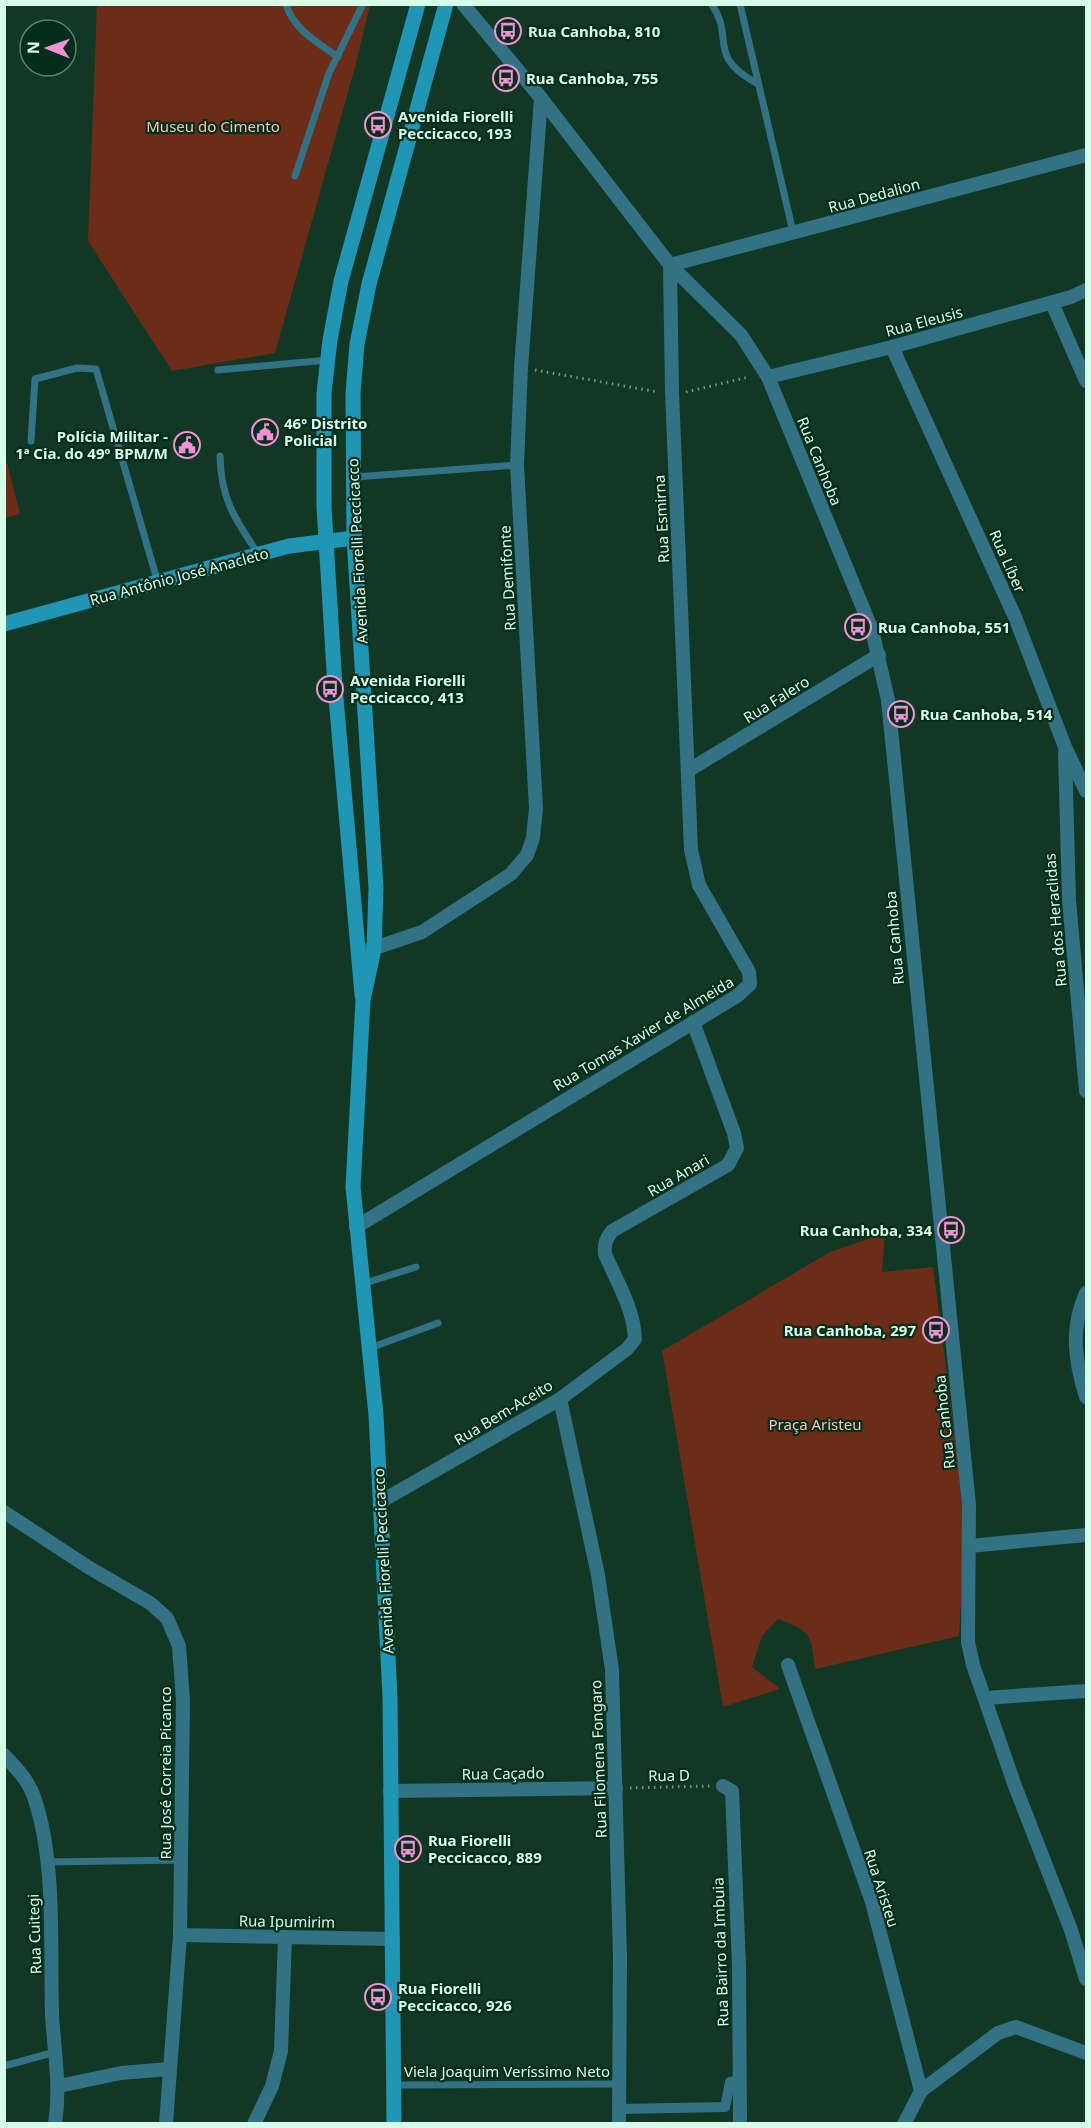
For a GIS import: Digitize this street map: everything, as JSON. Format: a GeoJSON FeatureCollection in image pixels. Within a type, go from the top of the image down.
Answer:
{"type":"FeatureCollection","features":[{"type":"Feature","properties":{"kind":"main road","name":"Avenida Fiorelli Peccicacco"},"geometry":{"type":"LineString","coordinates":[[363,1000],[356,953],[326,542],[324,393],[341,281],[418,4]]}},
{"type":"Feature","properties":{"kind":"main road","name":"Avenida Fiorelli Peccicacco"},"geometry":{"type":"LineString","coordinates":[[394,2124],[390,1697],[376,1415],[353,1187],[363,1000],[374,949],[376,888],[354,538],[353,393],[357,344],[369,284],[446,4]]}},
{"type":"Feature","properties":{"kind":"main road","name":"Rua Antônio José Anacleto"},"geometry":{"type":"LineString","coordinates":[[4,624],[289,546],[354,538]]}},
{"type":"Feature","properties":{"kind":"street","name":"Rua Canhoba"},"geometry":{"type":"LineString","coordinates":[[464,4],[541,98],[670,266],[741,334],[767,375],[862,603],[879,655],[891,724],[969,1505],[968,1642],[1015,1786],[1071,1930],[1086,1979]]}},
{"type":"Feature","properties":{"kind":"street","name":"Rua Demifonte"},"geometry":{"type":"LineString","coordinates":[[356,953],[422,932],[510,874],[527,855],[532,837],[536,808],[517,465],[521,368],[541,98]]}},
{"type":"Feature","properties":{"kind":"street","name":"Rua Dedalion"},"geometry":{"type":"LineString","coordinates":[[670,266],[1086,156]]}},
{"type":"Feature","properties":{"kind":"street","name":"Rua Esmirna"},"geometry":{"type":"LineString","coordinates":[[670,266],[672,392],[689,770]]}},
{"type":"Feature","properties":{"kind":"street","name":"Rua Eleusis"},"geometry":{"type":"LineString","coordinates":[[767,375],[892,347],[1052,303],[1086,290]]}},
{"type":"Feature","properties":{"kind":"street"},"geometry":{"type":"LineString","coordinates":[[1052,303],[1086,381]]}},
{"type":"Feature","properties":{"kind":"street","name":"Rua Líber"},"geometry":{"type":"LineString","coordinates":[[892,347],[1015,617],[1065,747],[1086,791]]}},
{"type":"Feature","properties":{"kind":"street","name":"Rua Falero"},"geometry":{"type":"LineString","coordinates":[[689,770],[879,655]]}},
{"type":"Feature","properties":{"kind":"street","name":"Rua dos Heraclidas"},"geometry":{"type":"LineString","coordinates":[[1065,747],[1068,900],[1086,1091]]}},
{"type":"Feature","properties":{"kind":"street","name":"Rua Tomas Xavier de Almeida"},"geometry":{"type":"LineString","coordinates":[[356,1227],[746,989],[750,978],[694,870],[689,770]]}},
{"type":"Feature","properties":{"kind":"street","name":"Rua Anari"},"geometry":{"type":"LineString","coordinates":[[635,1339],[634,1324],[629,1308],[605,1254],[604,1245],[607,1238],[612,1231],[728,1165],[737,1148],[734,1133],[693,1022]]}},
{"type":"Feature","properties":{"kind":"street"},"geometry":{"type":"LineString","coordinates":[[1086,1293],[1076,1320],[1075,1341],[1078,1370],[1086,1397]]}},
{"type":"Feature","properties":{"kind":"street","name":"Rua Bem-Aceito"},"geometry":{"type":"LineString","coordinates":[[380,1502],[560,1399],[627,1349],[635,1339]]}},
{"type":"Feature","properties":{"kind":"street","name":"Rua Filomena Fongaro"},"geometry":{"type":"LineString","coordinates":[[560,1399],[590,1533],[609,1637],[616,1788],[620,2124]]}},
{"type":"Feature","properties":{"kind":"street","name":"Rua José Correia Picanco"},"geometry":{"type":"LineString","coordinates":[[4,1512],[88,1567],[150,1603],[167,1618],[175,1634],[181,1659],[182,1860],[180,1935],[166,2124]]}},
{"type":"Feature","properties":{"kind":"street"},"geometry":{"type":"LineString","coordinates":[[969,1546],[1086,1535]]}},
{"type":"Feature","properties":{"kind":"street","name":"Rua Aristeu"},"geometry":{"type":"LineString","coordinates":[[788,1665],[872,1902],[921,2091]]}},
{"type":"Feature","properties":{"kind":"street"},"geometry":{"type":"LineString","coordinates":[[985,1698],[1086,1692]]}},
{"type":"Feature","properties":{"kind":"street","name":"Rua Cuitegi"},"geometry":{"type":"LineString","coordinates":[[4,1755],[32,1789],[40,1816],[52,1922],[52,2017],[58,2086],[55,2124]]}},
{"type":"Feature","properties":{"kind":"street","name":"Rua Bairro da Imbuia"},"geometry":{"type":"LineString","coordinates":[[723,1786],[732,1791],[741,2081],[740,2124]]}},
{"type":"Feature","properties":{"kind":"street","name":"Rua Caçado"},"geometry":{"type":"LineString","coordinates":[[390,1791],[616,1788]]}},
{"type":"Feature","properties":{"kind":"street","name":"Rua Ipumirim"},"geometry":{"type":"LineString","coordinates":[[180,1935],[393,1939]]}},
{"type":"Feature","properties":{"kind":"street"},"geometry":{"type":"LineString","coordinates":[[254,2124],[272,2086],[281,2051],[285,1937]]}},
{"type":"Feature","properties":{"kind":"street"},"geometry":{"type":"LineString","coordinates":[[904,2124],[921,2091],[998,2033],[1008,2028],[1016,2027],[1086,2053]]}},
{"type":"Feature","properties":{"kind":"street"},"geometry":{"type":"LineString","coordinates":[[58,2086],[121,2073],[170,2069]]}},
{"type":"Feature","properties":{"kind":"street"},"geometry":{"type":"LineString","coordinates":[[620,2109],[725,2107],[730,2082],[741,2081]]}},
{"type":"Feature","properties":{"kind":"lane"},"geometry":{"type":"LineString","coordinates":[[286,4],[289,14],[304,33],[338,57]]}},
{"type":"Feature","properties":{"kind":"lane"},"geometry":{"type":"LineString","coordinates":[[295,176],[329,73],[363,4]]}},
{"type":"Feature","properties":{"kind":"lane"},"geometry":{"type":"LineString","coordinates":[[740,4],[756,83],[793,233]]}},
{"type":"Feature","properties":{"kind":"lane"},"geometry":{"type":"LineString","coordinates":[[712,5],[717,14],[727,59],[740,74],[756,83]]}},
{"type":"Feature","properties":{"kind":"lane"},"geometry":{"type":"LineString","coordinates":[[218,370],[328,360]]}},
{"type":"Feature","properties":{"kind":"lane"},"geometry":{"type":"LineString","coordinates":[[31,441],[35,379],[77,368],[96,369],[158,583]]}},
{"type":"Feature","properties":{"kind":"lane"},"geometry":{"type":"LineString","coordinates":[[220,456],[222,490],[236,519],[259,555]]}},
{"type":"Feature","properties":{"kind":"lane"},"geometry":{"type":"LineString","coordinates":[[352,477],[517,465]]}},
{"type":"Feature","properties":{"kind":"lane"},"geometry":{"type":"LineString","coordinates":[[362,1284],[416,1267]]}},
{"type":"Feature","properties":{"kind":"lane"},"geometry":{"type":"LineString","coordinates":[[369,1348],[438,1323]]}},
{"type":"Feature","properties":{"kind":"lane"},"geometry":{"type":"LineString","coordinates":[[46,1862],[182,1860]]}},
{"type":"Feature","properties":{"kind":"lane"},"geometry":{"type":"LineString","coordinates":[[4,2066],[56,2052]]}},
{"type":"Feature","properties":{"kind":"lane","name":"Viela Joaquim Veríssimo Neto"},"geometry":{"type":"LineString","coordinates":[[394,2085],[620,2084]]}},
{"type":"Feature","properties":{"kind":"path"},"geometry":{"type":"LineString","coordinates":[[521,368],[680,393],[767,375]]}},
{"type":"Feature","properties":{"kind":"path","name":"Rua D"},"geometry":{"type":"LineString","coordinates":[[616,1788],[723,1786]]}},
{"type":"Feature","properties":{"kind":"green space","name":"Museu do Cimento"},"geometry":{"type":"Polygon","coordinates":[[[97,5],[370,5],[355,67],[275,353],[172,371],[88,241],[97,5]]]}},
{"type":"Feature","properties":{"kind":"green space"},"geometry":{"type":"Polygon","coordinates":[[[5,463],[7,463],[20,514],[5,518],[5,463]]]}},
{"type":"Feature","properties":{"kind":"green space","name":"Praça Aristeu"},"geometry":{"type":"Polygon","coordinates":[[[885,1233],[882,1272],[933,1267],[958,1459],[965,1546],[959,1636],[815,1669],[808,1636],[798,1627],[778,1619],[762,1636],[752,1667],[780,1689],[723,1707],[662,1351],[830,1252],[885,1233]]]}},
{"type":"Feature","properties":{"kind":"place","name":"Rua Canhoba, 810"},"geometry":{"type":"Point","coordinates":[508,31]}},
{"type":"Feature","properties":{"kind":"place","name":"Rua Canhoba, 755"},"geometry":{"type":"Point","coordinates":[506,78]}},
{"type":"Feature","properties":{"kind":"place","name":"Avenida Fiorelli Peccicacco, 193"},"geometry":{"type":"Point","coordinates":[378,125]}},
{"type":"Feature","properties":{"kind":"place","name":"46º Distrito Policial"},"geometry":{"type":"Point","coordinates":[265,432]}},
{"type":"Feature","properties":{"kind":"place","name":"Polícia Militar - 1ª Cia. do 49º BPM/M"},"geometry":{"type":"Point","coordinates":[187,445]}},
{"type":"Feature","properties":{"kind":"place","name":"Rua Canhoba, 551"},"geometry":{"type":"Point","coordinates":[858,627]}},
{"type":"Feature","properties":{"kind":"place","name":"Avenida Fiorelli Peccicacco, 413"},"geometry":{"type":"Point","coordinates":[330,689]}},
{"type":"Feature","properties":{"kind":"place","name":"Rua Canhoba, 514"},"geometry":{"type":"Point","coordinates":[901,714]}},
{"type":"Feature","properties":{"kind":"place","name":"Rua Canhoba, 334"},"geometry":{"type":"Point","coordinates":[951,1230]}},
{"type":"Feature","properties":{"kind":"place","name":"Rua Canhoba, 297"},"geometry":{"type":"Point","coordinates":[936,1330]}},
{"type":"Feature","properties":{"kind":"place","name":"Rua Fiorelli Peccicacco, 889"},"geometry":{"type":"Point","coordinates":[408,1849]}},
{"type":"Feature","properties":{"kind":"place","name":"Rua Fiorelli Peccicacco, 926"},"geometry":{"type":"Point","coordinates":[378,1997]}}]}
